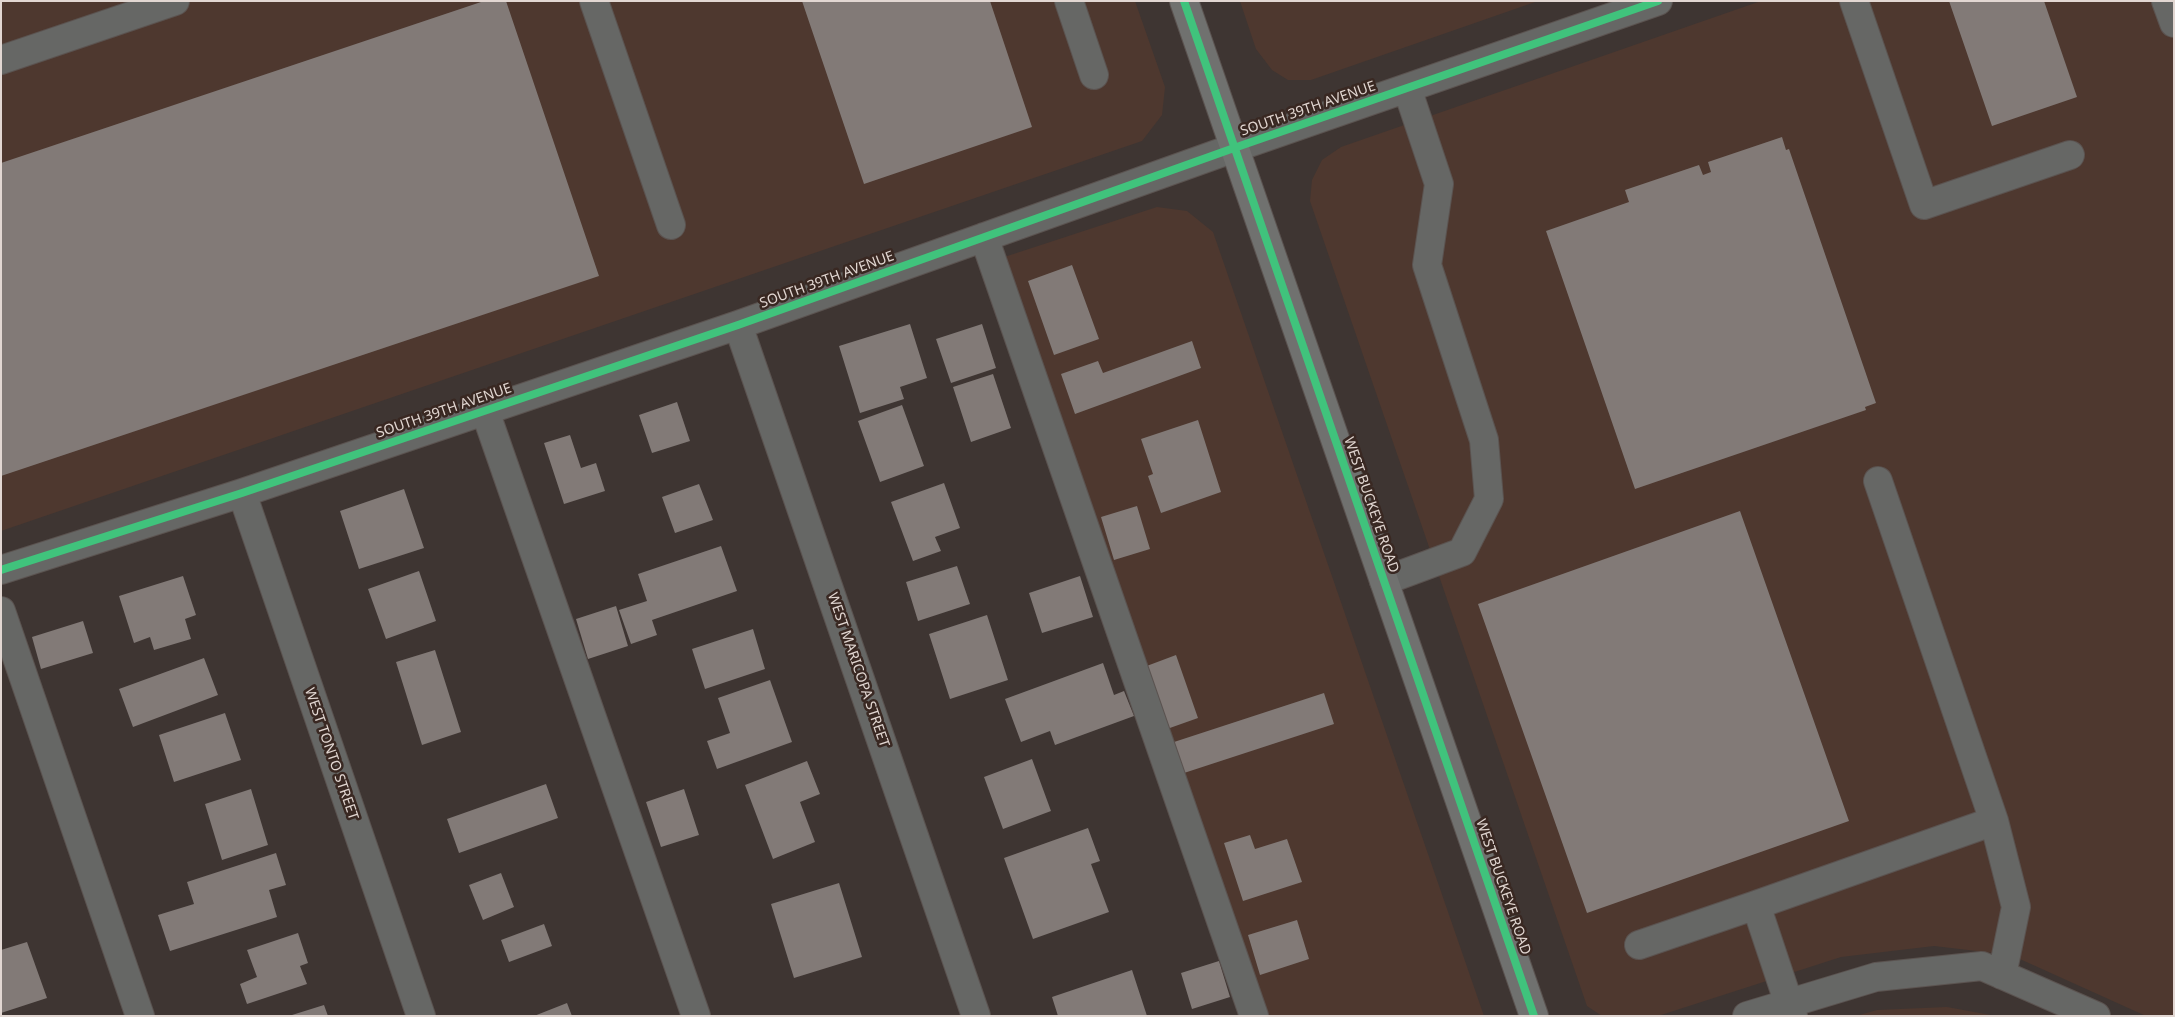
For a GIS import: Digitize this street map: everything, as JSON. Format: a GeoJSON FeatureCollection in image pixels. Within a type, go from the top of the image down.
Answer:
{"type":"FeatureCollection","features":[{"type":"Feature","properties":{"kind":"main road","name":"WEST BUCKEYE ROAD"},"geometry":{"type":"LineString","coordinates":[[1184,1],[1534,1016]]}},
{"type":"Feature","properties":{"kind":"street"},"geometry":{"type":"LineString","coordinates":[[1,60],[175,1]]}},
{"type":"Feature","properties":{"kind":"street"},"geometry":{"type":"LineString","coordinates":[[594,1],[671,225]]}},
{"type":"Feature","properties":{"kind":"street"},"geometry":{"type":"LineString","coordinates":[[1069,1],[1094,75]]}},
{"type":"Feature","properties":{"kind":"street","name":"SOUTH 39TH AVENUE"},"geometry":{"type":"LineString","coordinates":[[1,570],[242,493],[738,325],[1234,148],[1658,1]]}},
{"type":"Feature","properties":{"kind":"street"},"geometry":{"type":"LineString","coordinates":[[1854,1],[1924,205],[2070,154]]}},
{"type":"Feature","properties":{"kind":"street"},"geometry":{"type":"LineString","coordinates":[[2166,1],[2174,22]]}},
{"type":"Feature","properties":{"kind":"street"},"geometry":{"type":"LineString","coordinates":[[1384,581],[1462,552],[1488,499],[1484,440],[1427,265],[1439,184],[1407,88]]}},
{"type":"Feature","properties":{"kind":"street"},"geometry":{"type":"LineString","coordinates":[[984,237],[1254,1016]]}},
{"type":"Feature","properties":{"kind":"street","name":"WEST MARICOPA STREET"},"geometry":{"type":"LineString","coordinates":[[738,325],[976,1016]]}},
{"type":"Feature","properties":{"kind":"street"},"geometry":{"type":"LineString","coordinates":[[485,411],[696,1016]]}},
{"type":"Feature","properties":{"kind":"street"},"geometry":{"type":"LineString","coordinates":[[1878,481],[1994,821],[2016,907],[2002,975]]}},
{"type":"Feature","properties":{"kind":"street","name":"WEST TONTO STREET"},"geometry":{"type":"LineString","coordinates":[[242,493],[421,1016]]}},
{"type":"Feature","properties":{"kind":"street"},"geometry":{"type":"LineString","coordinates":[[1,611],[140,1016]]}},
{"type":"Feature","properties":{"kind":"street"},"geometry":{"type":"LineString","coordinates":[[1639,945],[1994,821]]}},
{"type":"Feature","properties":{"kind":"street"},"geometry":{"type":"LineString","coordinates":[[1756,905],[1790,1009]]}},
{"type":"Feature","properties":{"kind":"street"},"geometry":{"type":"LineString","coordinates":[[1747,1016],[1790,1009],[1876,977],[1982,966],[2096,1016]]}},
{"type":"Feature","properties":{"kind":"shaded area"},"geometry":{"type":"Polygon","coordinates":[[[1,1],[1135,1],[1165,87],[1162,115],[1142,141],[1,531],[1,1]]]}},
{"type":"Feature","properties":{"kind":"shaded area"},"geometry":{"type":"Polygon","coordinates":[[[1240,1],[1538,1],[1311,80],[1288,80],[1272,70],[1256,49],[1240,1]]]}},
{"type":"Feature","properties":{"kind":"shaded area"},"geometry":{"type":"Polygon","coordinates":[[[1761,1],[2174,1],[2174,1016],[2146,1016],[2011,955],[1934,946],[1841,957],[1658,1016],[1602,1016],[1587,1006],[1310,201],[1312,180],[1322,160],[1341,147],[1761,1]]]}},
{"type":"Feature","properties":{"kind":"shaded area"},"geometry":{"type":"Polygon","coordinates":[[[1157,207],[1187,211],[1213,232],[1484,1016],[1239,1016],[983,264],[1157,207]]]}},
{"type":"Feature","properties":{"kind":"shaded area"},"geometry":{"type":"Polygon","coordinates":[[[1947,1007],[1996,1016],[1856,1016],[1877,1010],[1947,1007]]]}},
{"type":"Feature","properties":{"kind":"building"},"geometry":{"type":"Polygon","coordinates":[[[484,1],[506,1],[599,276],[1,476],[1,163],[484,1]]]}},
{"type":"Feature","properties":{"kind":"building"},"geometry":{"type":"Polygon","coordinates":[[[802,1],[990,1],[1032,127],[864,184],[802,1]]]}},
{"type":"Feature","properties":{"kind":"building"},"geometry":{"type":"Polygon","coordinates":[[[1949,1],[2044,1],[2077,97],[1992,126],[1949,1]]]}},
{"type":"Feature","properties":{"kind":"building"},"geometry":{"type":"Polygon","coordinates":[[[1782,137],[1786,150],[1789,149],[1876,403],[1865,407],[1866,410],[1635,489],[1546,231],[1629,202],[1625,190],[1699,165],[1703,175],[1711,172],[1708,162],[1782,137]]]}},
{"type":"Feature","properties":{"kind":"building"},"geometry":{"type":"Polygon","coordinates":[[[1072,265],[1099,339],[1054,355],[1028,281],[1072,265]]]}},
{"type":"Feature","properties":{"kind":"building"},"geometry":{"type":"Polygon","coordinates":[[[910,324],[927,378],[900,387],[904,399],[860,413],[839,346],[910,324]]]}},
{"type":"Feature","properties":{"kind":"building"},"geometry":{"type":"Polygon","coordinates":[[[982,324],[996,368],[951,383],[936,339],[982,324]]]}},
{"type":"Feature","properties":{"kind":"building"},"geometry":{"type":"Polygon","coordinates":[[[1192,341],[1201,368],[1075,414],[1061,374],[1098,361],[1103,373],[1192,341]]]}},
{"type":"Feature","properties":{"kind":"building"},"geometry":{"type":"Polygon","coordinates":[[[993,374],[1011,428],[971,442],[953,387],[993,374]]]}},
{"type":"Feature","properties":{"kind":"building"},"geometry":{"type":"Polygon","coordinates":[[[677,402],[690,441],[652,453],[639,415],[677,402]]]}},
{"type":"Feature","properties":{"kind":"building"},"geometry":{"type":"Polygon","coordinates":[[[902,405],[924,466],[880,482],[858,421],[902,405]]]}},
{"type":"Feature","properties":{"kind":"building"},"geometry":{"type":"Polygon","coordinates":[[[1198,420],[1221,492],[1161,513],[1148,476],[1153,474],[1141,439],[1198,420]]]}},
{"type":"Feature","properties":{"kind":"building"},"geometry":{"type":"Polygon","coordinates":[[[570,435],[581,468],[596,463],[605,491],[564,504],[544,443],[570,435]]]}},
{"type":"Feature","properties":{"kind":"building"},"geometry":{"type":"Polygon","coordinates":[[[944,483],[960,528],[935,537],[941,551],[913,561],[891,502],[944,483]]]}},
{"type":"Feature","properties":{"kind":"building"},"geometry":{"type":"Polygon","coordinates":[[[699,484],[713,520],[675,533],[662,497],[699,484]]]}},
{"type":"Feature","properties":{"kind":"building"},"geometry":{"type":"Polygon","coordinates":[[[404,489],[424,548],[359,569],[340,511],[404,489]]]}},
{"type":"Feature","properties":{"kind":"building"},"geometry":{"type":"Polygon","coordinates":[[[1137,506],[1150,549],[1114,560],[1101,517],[1137,506]]]}},
{"type":"Feature","properties":{"kind":"building"},"geometry":{"type":"Polygon","coordinates":[[[1740,511],[1849,821],[1587,913],[1478,604],[1740,511]]]}},
{"type":"Feature","properties":{"kind":"building"},"geometry":{"type":"Polygon","coordinates":[[[721,546],[737,591],[652,620],[657,635],[631,644],[619,610],[647,601],[638,574],[721,546]]]}},
{"type":"Feature","properties":{"kind":"building"},"geometry":{"type":"Polygon","coordinates":[[[957,566],[970,604],[918,621],[906,582],[957,566]]]}},
{"type":"Feature","properties":{"kind":"building"},"geometry":{"type":"Polygon","coordinates":[[[419,571],[436,621],[386,639],[368,589],[419,571]]]}},
{"type":"Feature","properties":{"kind":"building"},"geometry":{"type":"Polygon","coordinates":[[[183,576],[196,615],[185,619],[191,639],[154,650],[150,637],[134,643],[119,596],[183,576]]]}},
{"type":"Feature","properties":{"kind":"building"},"geometry":{"type":"Polygon","coordinates":[[[1080,576],[1093,617],[1042,633],[1029,593],[1080,576]]]}},
{"type":"Feature","properties":{"kind":"building"},"geometry":{"type":"Polygon","coordinates":[[[616,606],[628,646],[588,659],[576,619],[616,606]]]}},
{"type":"Feature","properties":{"kind":"building"},"geometry":{"type":"Polygon","coordinates":[[[987,615],[1008,680],[950,699],[929,634],[987,615]]]}},
{"type":"Feature","properties":{"kind":"building"},"geometry":{"type":"Polygon","coordinates":[[[83,621],[93,653],[41,669],[32,637],[83,621]]]}},
{"type":"Feature","properties":{"kind":"building"},"geometry":{"type":"Polygon","coordinates":[[[753,629],[765,669],[705,689],[692,649],[753,629]]]}},
{"type":"Feature","properties":{"kind":"building"},"geometry":{"type":"Polygon","coordinates":[[[435,650],[461,732],[422,745],[396,662],[435,650]]]}},
{"type":"Feature","properties":{"kind":"building"},"geometry":{"type":"Polygon","coordinates":[[[1176,655],[1198,718],[1167,729],[1144,667],[1176,655]]]}},
{"type":"Feature","properties":{"kind":"building"},"geometry":{"type":"Polygon","coordinates":[[[204,658],[218,695],[133,727],[119,689],[204,658]]]}},
{"type":"Feature","properties":{"kind":"building"},"geometry":{"type":"Polygon","coordinates":[[[1103,663],[1114,695],[1124,691],[1134,716],[1055,745],[1050,731],[1021,742],[1005,699],[1103,663]]]}},
{"type":"Feature","properties":{"kind":"building"},"geometry":{"type":"Polygon","coordinates":[[[770,680],[792,742],[717,769],[707,741],[730,733],[718,698],[770,680]]]}},
{"type":"Feature","properties":{"kind":"building"},"geometry":{"type":"Polygon","coordinates":[[[1324,693],[1334,724],[1184,773],[1174,742],[1324,693]]]}},
{"type":"Feature","properties":{"kind":"building"},"geometry":{"type":"Polygon","coordinates":[[[225,713],[241,760],[174,782],[159,735],[225,713]]]}},
{"type":"Feature","properties":{"kind":"building"},"geometry":{"type":"Polygon","coordinates":[[[1032,759],[1051,811],[1003,829],[984,777],[1032,759]]]}},
{"type":"Feature","properties":{"kind":"building"},"geometry":{"type":"Polygon","coordinates":[[[807,761],[820,794],[800,802],[815,842],[773,859],[745,785],[807,761]]]}},
{"type":"Feature","properties":{"kind":"building"},"geometry":{"type":"Polygon","coordinates":[[[546,784],[558,818],[459,853],[447,819],[546,784]]]}},
{"type":"Feature","properties":{"kind":"building"},"geometry":{"type":"Polygon","coordinates":[[[251,789],[268,845],[222,860],[205,804],[251,789]]]}},
{"type":"Feature","properties":{"kind":"building"},"geometry":{"type":"Polygon","coordinates":[[[684,789],[699,835],[661,847],[646,802],[684,789]]]}},
{"type":"Feature","properties":{"kind":"building"},"geometry":{"type":"Polygon","coordinates":[[[1088,828],[1100,861],[1091,864],[1109,912],[1033,939],[1004,858],[1088,828]]]}},
{"type":"Feature","properties":{"kind":"building"},"geometry":{"type":"Polygon","coordinates":[[[1250,835],[1255,849],[1287,839],[1302,882],[1243,901],[1224,843],[1250,835]]]}},
{"type":"Feature","properties":{"kind":"building"},"geometry":{"type":"Polygon","coordinates":[[[276,853],[286,885],[269,890],[277,917],[170,951],[158,915],[194,904],[187,882],[276,853]]]}},
{"type":"Feature","properties":{"kind":"building"},"geometry":{"type":"Polygon","coordinates":[[[501,873],[514,907],[483,920],[469,885],[501,873]]]}},
{"type":"Feature","properties":{"kind":"building"},"geometry":{"type":"Polygon","coordinates":[[[839,883],[862,957],[794,978],[771,904],[839,883]]]}},
{"type":"Feature","properties":{"kind":"building"},"geometry":{"type":"Polygon","coordinates":[[[1297,920],[1309,959],[1260,975],[1248,935],[1297,920]]]}},
{"type":"Feature","properties":{"kind":"building"},"geometry":{"type":"Polygon","coordinates":[[[544,924],[552,946],[509,962],[501,940],[544,924]]]}},
{"type":"Feature","properties":{"kind":"building"},"geometry":{"type":"Polygon","coordinates":[[[298,933],[308,963],[300,966],[307,984],[247,1004],[240,984],[257,977],[247,950],[298,933]]]}},
{"type":"Feature","properties":{"kind":"building"},"geometry":{"type":"Polygon","coordinates":[[[27,942],[47,998],[1,1013],[1,950],[27,942]]]}},
{"type":"Feature","properties":{"kind":"building"},"geometry":{"type":"Polygon","coordinates":[[[1219,961],[1230,997],[1192,1009],[1181,973],[1219,961]]]}},
{"type":"Feature","properties":{"kind":"building"},"geometry":{"type":"Polygon","coordinates":[[[1132,970],[1147,1016],[1058,1016],[1052,997],[1132,970]]]}},
{"type":"Feature","properties":{"kind":"building"},"geometry":{"type":"Polygon","coordinates":[[[567,1003],[572,1016],[534,1016],[567,1003]]]}},
{"type":"Feature","properties":{"kind":"building"},"geometry":{"type":"Polygon","coordinates":[[[324,1005],[328,1016],[292,1016],[292,1015],[324,1005]]]}},
{"type":"Feature","properties":{"kind":"cycle path"},"geometry":{"type":"LineString","coordinates":[[1184,1],[1534,1016]]}},
{"type":"Feature","properties":{"kind":"cycle path"},"geometry":{"type":"LineString","coordinates":[[1,570],[242,493],[738,325],[1234,148],[1658,1]]}}]}
